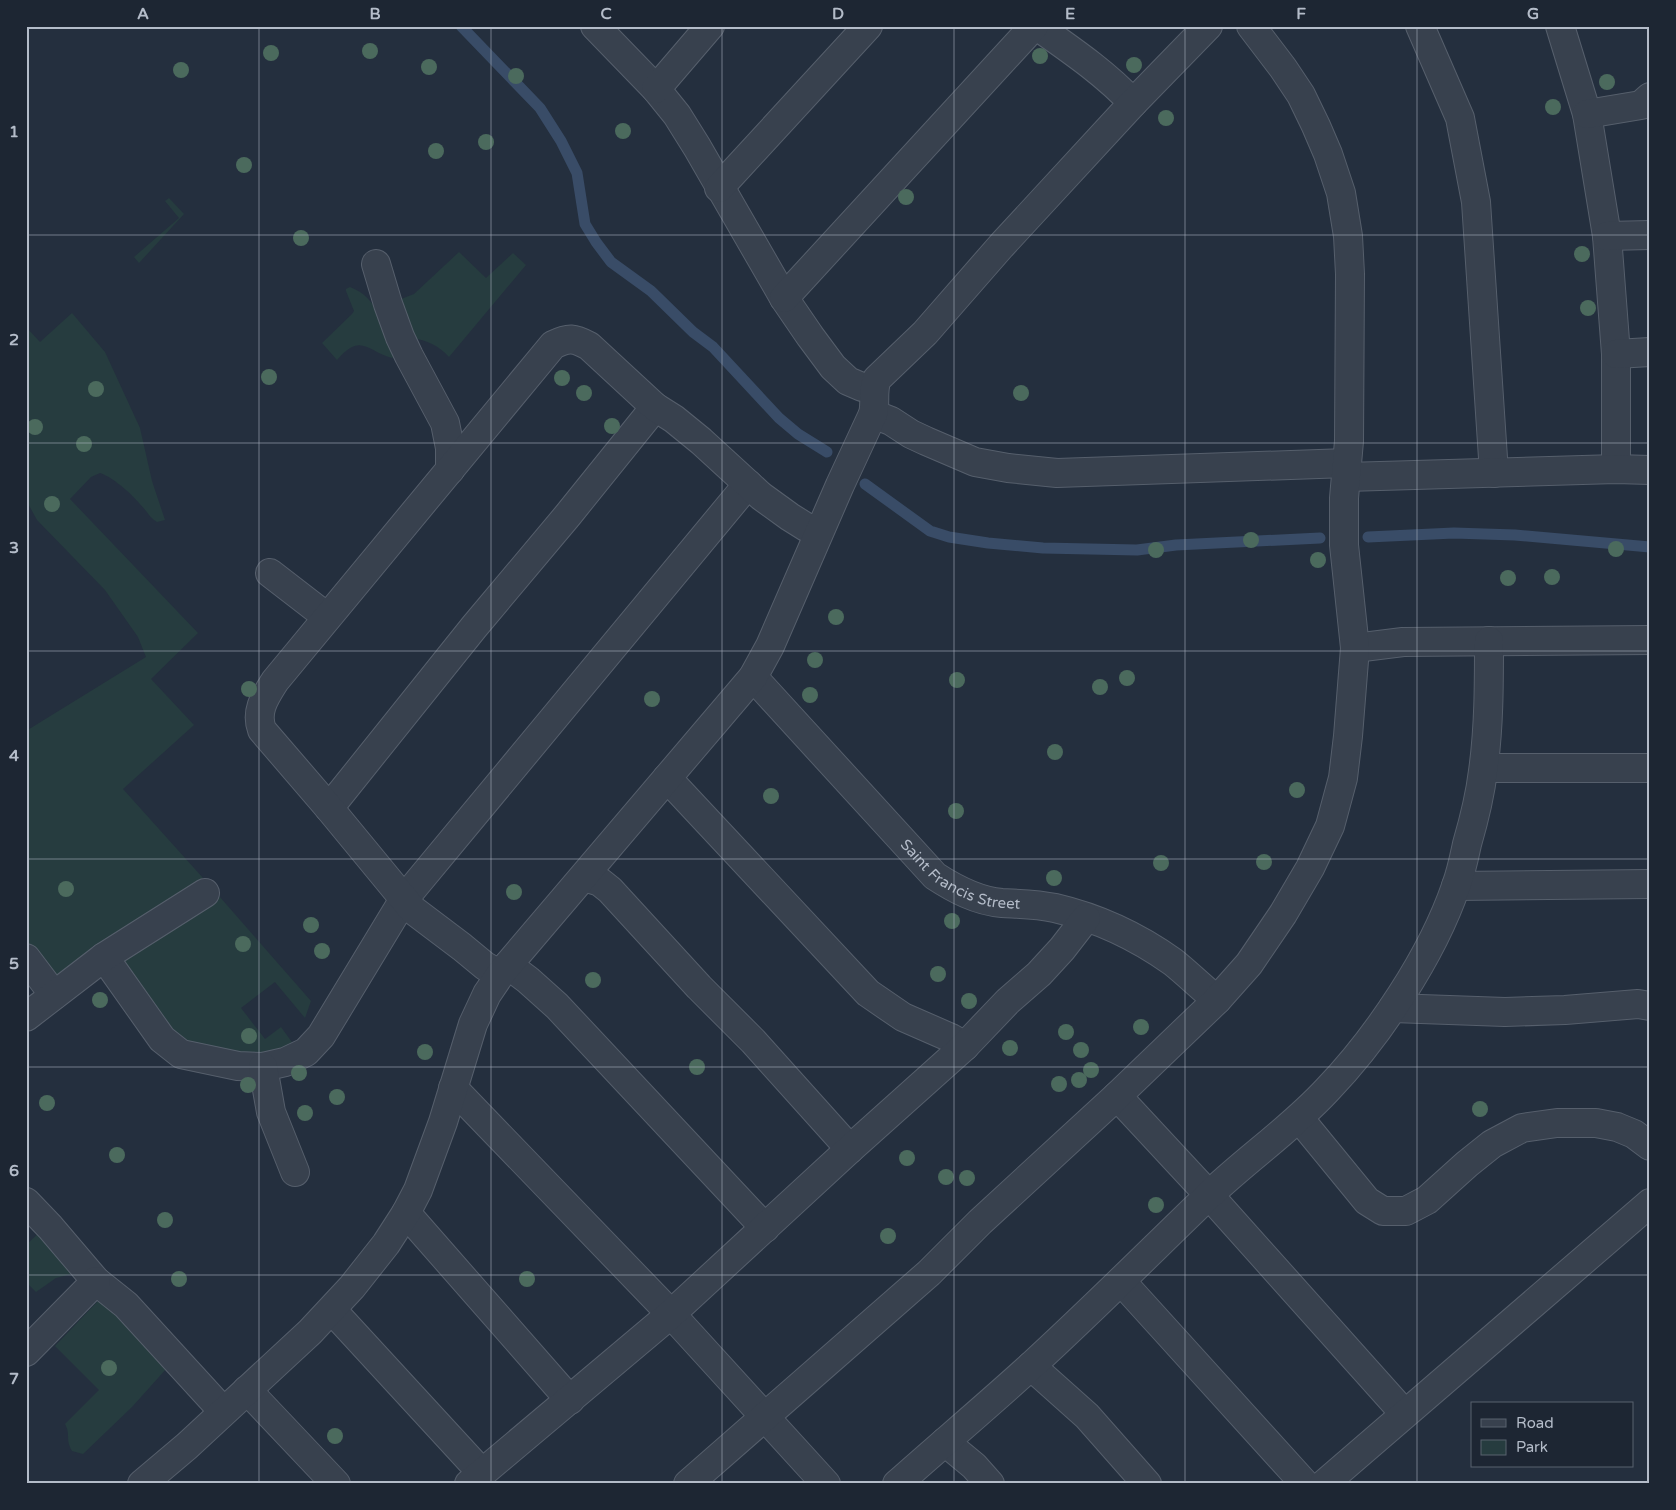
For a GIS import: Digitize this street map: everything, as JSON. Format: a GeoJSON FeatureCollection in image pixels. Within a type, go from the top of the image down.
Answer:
{"type":"FeatureCollection","features":[{"type":"Feature","properties":{"kind":"street"},"geometry":{"type":"LineString","coordinates":[[595,26],[656,88],[687,131],[784,298],[833,367],[848,381],[862,386],[874,387]]}},
{"type":"Feature","properties":{"kind":"street"},"geometry":{"type":"LineString","coordinates":[[656,88],[710,26]]}},
{"type":"Feature","properties":{"kind":"street"},"geometry":{"type":"LineString","coordinates":[[719,188],[868,26]]}},
{"type":"Feature","properties":{"kind":"street"},"geometry":{"type":"LineString","coordinates":[[784,298],[1036,26],[1088,62],[1117,86],[1133,103]]}},
{"type":"Feature","properties":{"kind":"street"},"geometry":{"type":"LineString","coordinates":[[156,1480],[223,1411],[332,1310],[386,1244],[418,1190],[454,1088],[462,1054],[487,994],[505,968],[753,677],[770,646],[819,531],[873,414],[875,405],[874,387],[881,375],[924,333],[1037,206],[1208,26]]}},
{"type":"Feature","properties":{"kind":"street"},"geometry":{"type":"LineString","coordinates":[[688,1484],[929,1273],[980,1222],[1117,1096],[1217,1000],[1250,964],[1283,914],[1310,868],[1330,826],[1343,778],[1355,648],[1344,545],[1346,470],[1349,441],[1350,274],[1348,236],[1341,193],[1328,154],[1301,96],[1283,68],[1251,26]]}},
{"type":"Feature","properties":{"kind":"street"},"geometry":{"type":"LineString","coordinates":[[1420,26],[1460,118],[1476,202],[1494,473]]}},
{"type":"Feature","properties":{"kind":"street"},"geometry":{"type":"LineString","coordinates":[[1562,27],[1587,114],[1608,236],[1616,354],[1616,469]]}},
{"type":"Feature","properties":{"kind":"street"},"geometry":{"type":"LineString","coordinates":[[1587,114],[1647,103]]}},
{"type":"Feature","properties":{"kind":"street"},"geometry":{"type":"LineString","coordinates":[[1608,236],[1650,235]]}},
{"type":"Feature","properties":{"kind":"street"},"geometry":{"type":"LineString","coordinates":[[376,264],[388,304],[403,343],[445,423],[450,448],[450,470]]}},
{"type":"Feature","properties":{"kind":"street"},"geometry":{"type":"LineString","coordinates":[[765,1228],[557,1006],[528,980],[505,968],[492,970],[485,966],[462,946],[420,916],[276,748],[262,730],[259,721],[260,709],[275,681],[553,345],[565,339],[577,340],[589,346],[655,407],[701,440],[748,484],[790,518],[819,531]]}},
{"type":"Feature","properties":{"kind":"street"},"geometry":{"type":"LineString","coordinates":[[1616,354],[1650,352]]}},
{"type":"Feature","properties":{"kind":"street"},"geometry":{"type":"LineString","coordinates":[[329,808],[474,627],[568,516],[655,407]]}},
{"type":"Feature","properties":{"kind":"street"},"geometry":{"type":"LineString","coordinates":[[873,414],[891,421],[926,442],[975,462],[1008,468],[1058,473],[1346,470],[1494,473],[1616,469],[1650,470]]}},
{"type":"Feature","properties":{"kind":"street"},"geometry":{"type":"LineString","coordinates":[[104,957],[162,1039],[181,1054],[238,1066],[263,1066],[285,1062],[306,1052],[321,1036],[404,899],[748,484]]}},
{"type":"Feature","properties":{"kind":"street"},"geometry":{"type":"LineString","coordinates":[[270,573],[327,618]]}},
{"type":"Feature","properties":{"kind":"street"},"geometry":{"type":"LineString","coordinates":[[1355,648],[1403,642],[1650,640]]}},
{"type":"Feature","properties":{"kind":"street"},"geometry":{"type":"LineString","coordinates":[[897,1484],[1031,1366],[1122,1281],[1209,1195],[1299,1118],[1328,1089],[1393,1008],[1418,968],[1456,886],[1478,804],[1484,768],[1488,708],[1489,641]]}},
{"type":"Feature","properties":{"kind":"street","name":"Saint Francis Street"},"geometry":{"type":"LineString","coordinates":[[753,677],[935,876],[956,889],[977,898],[1000,903],[1025,903],[1056,908],[1129,934],[1174,963],[1217,1000]]}},
{"type":"Feature","properties":{"kind":"street"},"geometry":{"type":"LineString","coordinates":[[1484,768],[1650,768]]}},
{"type":"Feature","properties":{"kind":"street"},"geometry":{"type":"LineString","coordinates":[[667,778],[868,993],[903,1017],[951,1038],[964,1046]]}},
{"type":"Feature","properties":{"kind":"street"},"geometry":{"type":"LineString","coordinates":[[584,877],[600,882],[610,890],[699,987],[753,1041],[850,1148]]}},
{"type":"Feature","properties":{"kind":"street"},"geometry":{"type":"LineString","coordinates":[[1456,886],[1650,884]]}},
{"type":"Feature","properties":{"kind":"street"},"geometry":{"type":"LineString","coordinates":[[26,1017],[104,957],[205,894]]}},
{"type":"Feature","properties":{"kind":"street"},"geometry":{"type":"LineString","coordinates":[[332,1310],[476,1478],[671,1314],[850,1148],[964,1046],[1062,950],[1086,918]]}},
{"type":"Feature","properties":{"kind":"street"},"geometry":{"type":"LineString","coordinates":[[26,958],[54,995]]}},
{"type":"Feature","properties":{"kind":"street"},"geometry":{"type":"LineString","coordinates":[[1393,1008],[1505,1012],[1566,1010],[1638,1004],[1650,1006]]}},
{"type":"Feature","properties":{"kind":"street"},"geometry":{"type":"LineString","coordinates":[[263,1066],[271,1112],[295,1172]]}},
{"type":"Feature","properties":{"kind":"street"},"geometry":{"type":"LineString","coordinates":[[454,1088],[671,1314],[826,1484]]}},
{"type":"Feature","properties":{"kind":"street"},"geometry":{"type":"LineString","coordinates":[[1117,1096],[1209,1195],[1404,1413]]}},
{"type":"Feature","properties":{"kind":"street"},"geometry":{"type":"LineString","coordinates":[[1299,1118],[1367,1201],[1383,1211],[1406,1211],[1427,1200],[1486,1149],[1507,1135],[1522,1128],[1557,1123],[1596,1123],[1617,1127],[1634,1134],[1650,1146]]}},
{"type":"Feature","properties":{"kind":"street"},"geometry":{"type":"LineString","coordinates":[[26,1202],[96,1281],[126,1305],[223,1411]]}},
{"type":"Feature","properties":{"kind":"street"},"geometry":{"type":"LineString","coordinates":[[1324,1484],[1404,1413],[1650,1203]]}},
{"type":"Feature","properties":{"kind":"street"},"geometry":{"type":"LineString","coordinates":[[406,1213],[570,1400]]}},
{"type":"Feature","properties":{"kind":"street"},"geometry":{"type":"LineString","coordinates":[[26,1352],[96,1281]]}},
{"type":"Feature","properties":{"kind":"street"},"geometry":{"type":"LineString","coordinates":[[1122,1281],[1304,1484]]}},
{"type":"Feature","properties":{"kind":"street"},"geometry":{"type":"LineString","coordinates":[[1031,1366],[1088,1416],[1147,1484]]}},
{"type":"Feature","properties":{"kind":"street"},"geometry":{"type":"LineString","coordinates":[[247,1390],[336,1484]]}},
{"type":"Feature","properties":{"kind":"street"},"geometry":{"type":"LineString","coordinates":[[945,1442],[974,1466],[990,1484]]}},
{"type":"Feature","properties":{"kind":"green space"},"geometry":{"type":"Polygon","coordinates":[[[169,198],[184,214],[139,263],[134,257],[179,218],[165,201],[169,198]]]}},
{"type":"Feature","properties":{"kind":"green space"},"geometry":{"type":"Polygon","coordinates":[[[459,252],[486,278],[513,253],[526,265],[449,357],[432,344],[413,338],[399,309],[401,299],[414,294],[459,252]]]}},
{"type":"Feature","properties":{"kind":"green space"},"geometry":{"type":"Polygon","coordinates":[[[350,287],[368,298],[374,306],[385,325],[397,355],[392,358],[358,345],[345,352],[337,360],[322,343],[354,311],[346,291],[350,287]]]}},
{"type":"Feature","properties":{"kind":"green space"},"geometry":{"type":"Polygon","coordinates":[[[72,313],[105,352],[140,428],[152,481],[165,520],[155,521],[125,489],[100,473],[91,477],[70,499],[198,633],[151,679],[194,725],[123,789],[203,878],[91,953],[59,980],[47,972],[26,943],[26,731],[146,657],[138,637],[105,590],[37,520],[26,500],[26,327],[40,342],[72,313]]]}},
{"type":"Feature","properties":{"kind":"green space"},"geometry":{"type":"Polygon","coordinates":[[[219,896],[311,1001],[305,1018],[275,982],[241,1008],[265,1039],[281,1027],[294,1045],[249,1059],[186,1044],[165,1030],[117,960],[219,896]]]}},
{"type":"Feature","properties":{"kind":"green space"},"geometry":{"type":"Polygon","coordinates":[[[42,1230],[79,1272],[56,1278],[36,1292],[26,1282],[26,1245],[42,1230]]]}},
{"type":"Feature","properties":{"kind":"green space"},"geometry":{"type":"Polygon","coordinates":[[[99,1300],[110,1305],[167,1368],[132,1407],[83,1454],[72,1451],[65,1424],[99,1390],[55,1346],[99,1300]]]}},
{"type":"Feature","properties":{"kind":"waterway"},"geometry":{"type":"LineString","coordinates":[[461,26],[540,108],[561,141],[577,173],[585,224],[611,262],[651,291],[693,332],[713,347],[779,418],[798,434],[827,452]]}},
{"type":"Feature","properties":{"kind":"waterway"},"geometry":{"type":"LineString","coordinates":[[865,484],[930,531],[949,537],[988,543],[1043,548],[1137,550],[1176,545],[1320,538]]}},
{"type":"Feature","properties":{"kind":"waterway"},"geometry":{"type":"LineString","coordinates":[[1368,537],[1454,533],[1515,535],[1650,547]]}}]}
